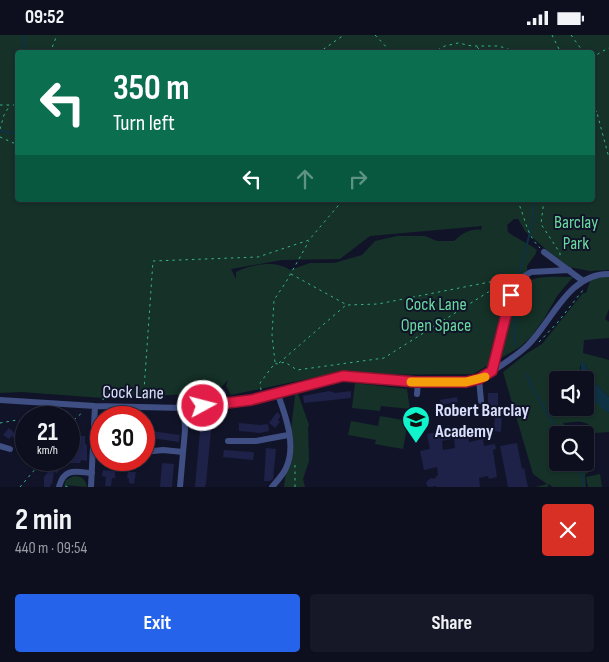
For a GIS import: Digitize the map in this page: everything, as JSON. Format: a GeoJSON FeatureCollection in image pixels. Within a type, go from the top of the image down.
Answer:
{"type":"FeatureCollection","features":[{"type":"Feature","properties":{"kind":"street"},"geometry":{"type":"LineString","coordinates":[[544,252],[584,281]]}},
{"type":"Feature","properties":{"kind":"street"},"geometry":{"type":"LineString","coordinates":[[492,371],[511,295],[517,285],[531,272],[569,270]]}},
{"type":"Feature","properties":{"kind":"street","name":"Cock Lane"},"geometry":{"type":"LineString","coordinates":[[155,408],[217,405],[262,397],[343,376],[418,382],[466,382],[479,379],[528,345],[571,290],[584,281],[598,275],[609,274]]}},
{"type":"Feature","properties":{"kind":"street"},"geometry":{"type":"LineString","coordinates":[[479,379],[481,401]]}},
{"type":"Feature","properties":{"kind":"street"},"geometry":{"type":"LineString","coordinates":[[418,382],[418,394]]}},
{"type":"Feature","properties":{"kind":"street"},"geometry":{"type":"LineString","coordinates":[[272,487],[287,465],[289,455],[285,415],[277,392]]}},
{"type":"Feature","properties":{"kind":"street","name":"Cock Lane"},"geometry":{"type":"LineString","coordinates":[[0,401],[95,406]]}},
{"type":"Feature","properties":{"kind":"street"},"geometry":{"type":"LineString","coordinates":[[180,487],[185,431],[184,407]]}},
{"type":"Feature","properties":{"kind":"street"},"geometry":{"type":"LineString","coordinates":[[228,441],[256,441],[288,435]]}},
{"type":"Feature","properties":{"kind":"street"},"geometry":{"type":"LineString","coordinates":[[0,446],[10,449]]}},
{"type":"Feature","properties":{"kind":"street"},"geometry":{"type":"LineString","coordinates":[[155,451],[183,452]]}},
{"type":"Feature","properties":{"kind":"street"},"geometry":{"type":"LineString","coordinates":[[59,487],[63,477],[68,473],[92,473],[91,487]]}},
{"type":"Feature","properties":{"kind":"path"},"geometry":{"type":"LineString","coordinates":[[51,50],[56,35]]}},
{"type":"Feature","properties":{"kind":"path"},"geometry":{"type":"LineString","coordinates":[[322,50],[344,35]]}},
{"type":"Feature","properties":{"kind":"path"},"geometry":{"type":"LineString","coordinates":[[374,35],[389,50]]}},
{"type":"Feature","properties":{"kind":"path"},"geometry":{"type":"LineString","coordinates":[[552,35],[560,50]]}},
{"type":"Feature","properties":{"kind":"path"},"geometry":{"type":"LineString","coordinates":[[570,35],[582,50]]}},
{"type":"Feature","properties":{"kind":"path"},"geometry":{"type":"LineString","coordinates":[[438,50],[458,43],[477,46],[500,46],[510,50]]}},
{"type":"Feature","properties":{"kind":"path"},"geometry":{"type":"LineString","coordinates":[[477,46],[480,50]]}},
{"type":"Feature","properties":{"kind":"path"},"geometry":{"type":"LineString","coordinates":[[595,56],[609,48]]}},
{"type":"Feature","properties":{"kind":"path"},"geometry":{"type":"LineString","coordinates":[[0,105],[15,105]]}},
{"type":"Feature","properties":{"kind":"path"},"geometry":{"type":"LineString","coordinates":[[0,129],[10,105]]}},
{"type":"Feature","properties":{"kind":"path"},"geometry":{"type":"LineString","coordinates":[[595,109],[609,158]]}},
{"type":"Feature","properties":{"kind":"path"},"geometry":{"type":"LineString","coordinates":[[0,137],[15,144]]}},
{"type":"Feature","properties":{"kind":"path"},"geometry":{"type":"LineString","coordinates":[[276,363],[272,335],[274,299],[309,240],[341,202]]}},
{"type":"Feature","properties":{"kind":"path"},"geometry":{"type":"LineString","coordinates":[[518,202],[523,211],[527,229],[532,240],[544,252]]}},
{"type":"Feature","properties":{"kind":"path"},"geometry":{"type":"LineString","coordinates":[[544,202],[541,224],[560,253],[559,262]]}},
{"type":"Feature","properties":{"kind":"path"},"geometry":{"type":"LineString","coordinates":[[105,406],[104,393],[144,390],[153,261],[258,257],[309,240]]}},
{"type":"Feature","properties":{"kind":"path"},"geometry":{"type":"LineString","coordinates":[[276,363],[285,362],[297,370],[384,358],[512,277],[378,303],[347,305],[290,274]]}},
{"type":"Feature","properties":{"kind":"path"},"geometry":{"type":"LineString","coordinates":[[535,345],[542,341],[573,300],[587,286],[584,281]]}},
{"type":"Feature","properties":{"kind":"path"},"geometry":{"type":"LineString","coordinates":[[262,397],[260,383],[276,363],[347,305]]}},
{"type":"Feature","properties":{"kind":"path"},"geometry":{"type":"LineString","coordinates":[[0,423],[15,420]]}},
{"type":"Feature","properties":{"kind":"path"},"geometry":{"type":"LineString","coordinates":[[20,487],[34,471]]}},
{"type":"Feature","properties":{"kind":"green space"},"geometry":{"type":"Polygon","coordinates":[[[0,35],[609,35],[609,270],[590,271],[569,267],[525,231],[518,219],[514,219],[507,225],[508,232],[537,250],[527,266],[528,281],[544,277],[573,277],[557,296],[544,319],[530,338],[520,347],[473,374],[326,375],[231,395],[226,386],[228,380],[216,393],[103,398],[21,392],[0,393],[0,35]],[[482,226],[370,236],[340,259],[282,260],[231,269],[236,279],[236,272],[256,265],[278,265],[290,270],[310,263],[334,263],[362,255],[375,241],[397,236],[425,236],[437,241],[454,241],[470,231],[481,230],[482,226]]]}},
{"type":"Feature","properties":{"kind":"green space"},"geometry":{"type":"Polygon","coordinates":[[[609,276],[609,309],[605,319],[609,322],[609,338],[584,340],[583,353],[609,360],[609,397],[594,382],[594,371],[588,371],[585,363],[580,366],[580,371],[549,371],[549,416],[594,416],[594,400],[609,413],[609,432],[595,433],[594,426],[582,422],[563,423],[565,426],[549,426],[549,471],[590,471],[585,475],[586,487],[553,487],[548,484],[548,487],[535,487],[547,484],[533,474],[503,372],[542,344],[583,293],[586,293],[591,279],[609,276]]]}},
{"type":"Feature","properties":{"kind":"green space"},"geometry":{"type":"Polygon","coordinates":[[[355,383],[407,389],[410,409],[381,406],[380,411],[352,408],[355,383]]]}},
{"type":"Feature","properties":{"kind":"green space"},"geometry":{"type":"Polygon","coordinates":[[[296,388],[309,425],[309,461],[303,479],[305,487],[284,487],[296,388]]]}},
{"type":"Feature","properties":{"kind":"green space"},"geometry":{"type":"Polygon","coordinates":[[[380,416],[408,421],[403,449],[375,444],[376,440],[348,435],[351,421],[378,426],[380,416]]]}},
{"type":"Feature","properties":{"kind":"green space"},"geometry":{"type":"Polygon","coordinates":[[[600,474],[602,487],[588,487],[586,477],[600,474]]]}},
{"type":"Feature","properties":{"kind":"green space"},"geometry":{"type":"Polygon","coordinates":[[[74,476],[83,479],[87,487],[64,485],[66,480],[74,476]]]}},
{"type":"Feature","properties":{"kind":"water"},"geometry":{"type":"Polygon","coordinates":[[[581,362],[585,363],[588,371],[581,371],[581,362]]]}},
{"type":"Feature","properties":{"kind":"water"},"geometry":{"type":"Polygon","coordinates":[[[594,382],[609,397],[609,413],[594,400],[594,382]]]}},
{"type":"Feature","properties":{"kind":"building"},"geometry":{"type":"Polygon","coordinates":[[[329,391],[335,393],[351,391],[351,398],[304,403],[303,396],[329,391]]]}},
{"type":"Feature","properties":{"kind":"building"},"geometry":{"type":"Polygon","coordinates":[[[488,393],[498,393],[498,406],[488,406],[488,393]]]}},
{"type":"Feature","properties":{"kind":"building"},"geometry":{"type":"Polygon","coordinates":[[[457,397],[458,402],[441,405],[440,400],[457,397]]]}},
{"type":"Feature","properties":{"kind":"building"},"geometry":{"type":"Polygon","coordinates":[[[495,411],[502,412],[501,432],[494,431],[495,411]]]}},
{"type":"Feature","properties":{"kind":"building"},"geometry":{"type":"Polygon","coordinates":[[[277,412],[280,415],[278,420],[280,422],[275,428],[269,423],[277,412]]]}},
{"type":"Feature","properties":{"kind":"building"},"geometry":{"type":"Polygon","coordinates":[[[201,419],[212,420],[206,483],[205,487],[195,487],[201,419]]]}},
{"type":"Feature","properties":{"kind":"building"},"geometry":{"type":"Polygon","coordinates":[[[239,423],[268,424],[269,431],[260,433],[239,431],[239,423]]]}},
{"type":"Feature","properties":{"kind":"building"},"geometry":{"type":"Polygon","coordinates":[[[9,428],[15,433],[15,439],[12,436],[9,439],[3,435],[9,428]]]}},
{"type":"Feature","properties":{"kind":"building"},"geometry":{"type":"Polygon","coordinates":[[[449,430],[451,439],[442,441],[443,450],[455,448],[454,438],[468,435],[469,442],[483,439],[484,446],[495,444],[496,449],[493,450],[497,477],[489,479],[488,476],[479,478],[480,487],[427,486],[426,482],[438,475],[437,467],[424,470],[420,451],[430,449],[427,434],[449,430]]]}},
{"type":"Feature","properties":{"kind":"building"},"geometry":{"type":"Polygon","coordinates":[[[155,432],[180,435],[179,442],[155,439],[155,432]]]}},
{"type":"Feature","properties":{"kind":"building"},"geometry":{"type":"Polygon","coordinates":[[[80,436],[85,436],[87,461],[81,460],[80,463],[80,436]]]}},
{"type":"Feature","properties":{"kind":"building"},"geometry":{"type":"Polygon","coordinates":[[[517,443],[528,487],[508,487],[500,446],[517,443]]]}},
{"type":"Feature","properties":{"kind":"building"},"geometry":{"type":"Polygon","coordinates":[[[266,448],[276,449],[273,479],[270,481],[264,481],[266,448]]]}},
{"type":"Feature","properties":{"kind":"building"},"geometry":{"type":"Polygon","coordinates":[[[224,450],[252,452],[254,453],[253,460],[223,457],[224,450]]]}},
{"type":"Feature","properties":{"kind":"building"},"geometry":{"type":"Polygon","coordinates":[[[162,463],[174,464],[172,487],[160,487],[162,463]]]}},
{"type":"Feature","properties":{"kind":"building"},"geometry":{"type":"Polygon","coordinates":[[[48,471],[58,471],[57,473],[54,472],[50,487],[44,487],[44,477],[48,471]]]}},
{"type":"Feature","properties":{"kind":"building"},"geometry":{"type":"Polygon","coordinates":[[[103,471],[115,471],[115,478],[112,478],[111,486],[105,486],[106,477],[102,476],[103,471]]]}},
{"type":"Feature","properties":{"kind":"building"},"geometry":{"type":"Polygon","coordinates":[[[128,472],[136,472],[134,484],[129,483],[127,478],[128,472]]]}},
{"type":"Feature","properties":{"kind":"waterway"},"geometry":{"type":"LineString","coordinates":[[24,50],[25,35]]}},
{"type":"Feature","properties":{"kind":"waterway"},"geometry":{"type":"LineString","coordinates":[[0,131],[15,134]]}},
{"type":"Feature","properties":{"kind":"waterway"},"geometry":{"type":"LineString","coordinates":[[519,276],[533,220],[533,202]]}},
{"type":"Feature","properties":{"kind":"waterway"},"geometry":{"type":"LineString","coordinates":[[515,345],[516,293]]}},
{"type":"Feature","properties":{"kind":"waterway"},"geometry":{"type":"LineString","coordinates":[[527,374],[531,386],[555,426]]}},
{"type":"Feature","properties":{"kind":"waterway"},"geometry":{"type":"LineString","coordinates":[[579,471],[584,487]]}},
{"type":"Feature","properties":{"kind":"slow traffic"},"geometry":{"type":"LineString","coordinates":[[411,382],[466,382],[485,377]]}},
{"type":"Feature","properties":{"kind":"place","name":"Robert Barclay Academy"},"geometry":{"type":"Point","coordinates":[416,444]}},
{"type":"Feature","properties":{"kind":"route"},"geometry":{"type":"LineString","coordinates":[[203,406],[251,400],[343,376],[416,382],[466,382],[484,377],[492,371],[511,295]]}},
{"type":"Feature","properties":{"kind":"park label","name":"Barclay Park"},"geometry":{"type":"Point","coordinates":[576,232]}},
{"type":"Feature","properties":{"kind":"park label","name":"Cock Lane Open Space"},"geometry":{"type":"Point","coordinates":[436,314]}}]}
